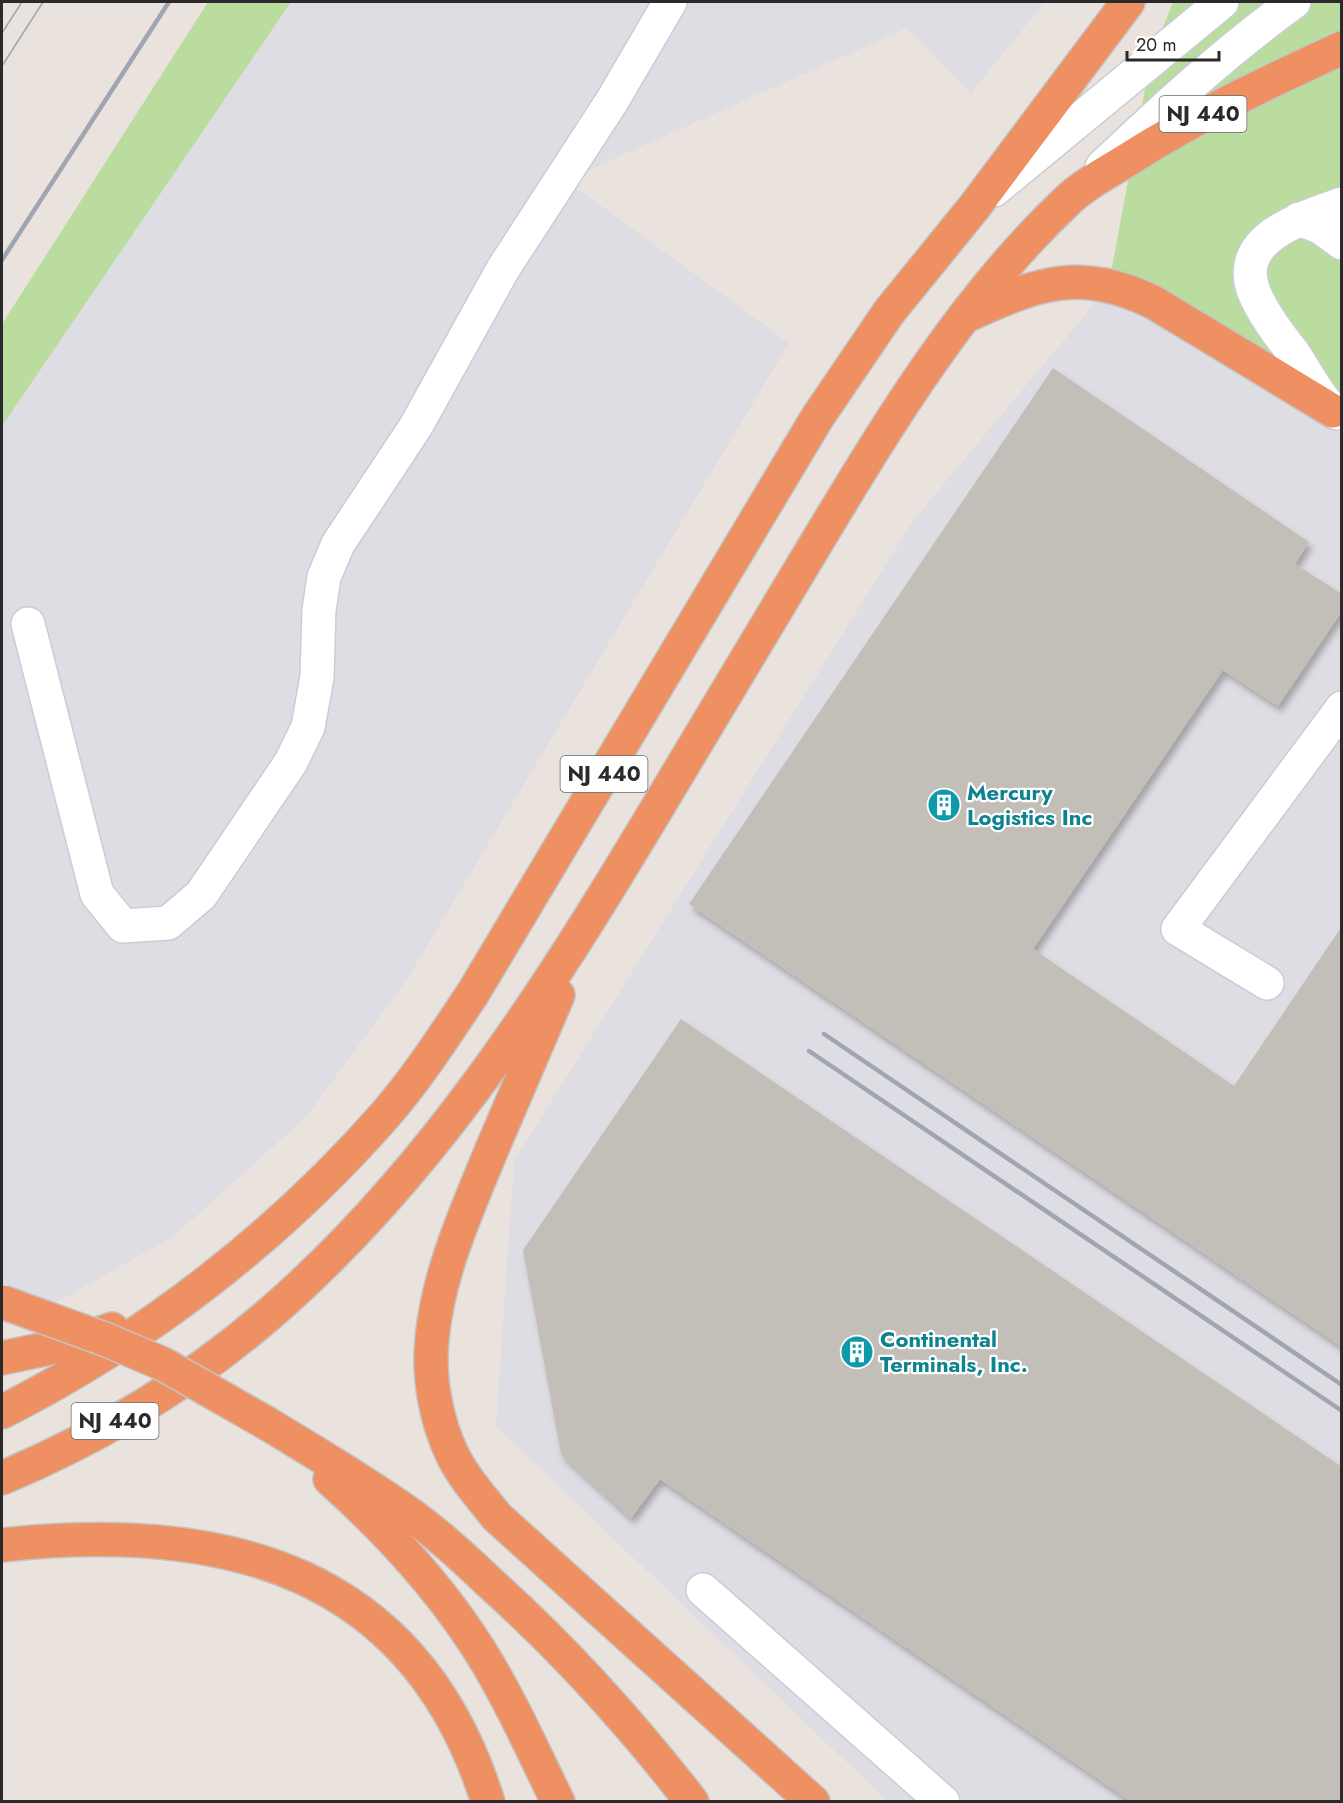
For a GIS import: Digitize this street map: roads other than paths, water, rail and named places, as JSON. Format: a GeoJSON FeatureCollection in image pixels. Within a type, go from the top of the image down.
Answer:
{"type":"FeatureCollection","features":[{"type":"Feature","properties":{"kind":"highway","name":"NJ 440"},"geometry":{"type":"LineString","coordinates":[[2,1412],[80,1370],[183,1300],[243,1253],[336,1168],[386,1114],[431,1056],[473,993],[818,418],[889,312],[975,206],[1128,2]]}},
{"type":"Feature","properties":{"kind":"highway","name":"NJ 440"},"geometry":{"type":"LineString","coordinates":[[2,1478],[97,1432],[161,1394],[230,1346],[312,1274],[428,1148],[502,1051],[590,920],[904,400],[965,316],[1022,248],[1073,195],[1167,134],[1217,106],[1341,48]]}},
{"type":"Feature","properties":{"kind":"highway"},"geometry":{"type":"LineString","coordinates":[[965,316],[1032,287],[1053,283],[1077,282],[1129,291],[1153,302],[1337,413]]}},
{"type":"Feature","properties":{"kind":"highway"},"geometry":{"type":"LineString","coordinates":[[590,920],[473,1195],[450,1257],[439,1297],[432,1340],[432,1381],[440,1421],[452,1455],[472,1486],[498,1517],[813,1802]]}},
{"type":"Feature","properties":{"kind":"highway"},"geometry":{"type":"LineString","coordinates":[[2,1358],[69,1344],[183,1300]]}},
{"type":"Feature","properties":{"kind":"highway"},"geometry":{"type":"LineString","coordinates":[[2,1302],[98,1336],[163,1364],[367,1484],[415,1518],[457,1552],[584,1673],[651,1749],[692,1802]]}},
{"type":"Feature","properties":{"kind":"highway"},"geometry":{"type":"LineString","coordinates":[[268,1424],[390,1535],[451,1609],[506,1695],[558,1802]]}},
{"type":"Feature","properties":{"kind":"highway"},"geometry":{"type":"LineString","coordinates":[[2,1545],[93,1538],[188,1544],[238,1554],[286,1570],[330,1591],[384,1630],[431,1682],[456,1720],[476,1764],[488,1802]]}},
{"type":"Feature","properties":{"kind":"street"},"geometry":{"type":"LineString","coordinates":[[28,624],[97,894],[123,926],[168,923],[201,895],[291,762],[308,727],[317,677],[324,577],[338,544],[416,426],[502,269],[612,101],[670,2]]}},
{"type":"Feature","properties":{"kind":"street"},"geometry":{"type":"LineString","coordinates":[[975,206],[1222,2]]}},
{"type":"Feature","properties":{"kind":"street"},"geometry":{"type":"LineString","coordinates":[[1073,195],[1180,92],[1245,38],[1294,2]]}},
{"type":"Feature","properties":{"kind":"street"},"geometry":{"type":"LineString","coordinates":[[1337,413],[1255,294],[1250,264],[1262,242],[1280,228],[1341,204]]}},
{"type":"Feature","properties":{"kind":"street"},"geometry":{"type":"LineString","coordinates":[[1299,219],[1320,226],[1341,243]]}},
{"type":"Feature","properties":{"kind":"street"},"geometry":{"type":"LineString","coordinates":[[1268,983],[1178,929],[1341,708]]}},
{"type":"Feature","properties":{"kind":"street"},"geometry":{"type":"LineString","coordinates":[[703,1590],[943,1802]]}},
{"type":"Feature","properties":{"kind":"tram line"},"geometry":{"type":"LineString","coordinates":[[2,33],[22,2]]}},
{"type":"Feature","properties":{"kind":"tram line"},"geometry":{"type":"LineString","coordinates":[[2,66],[43,2]]}},
{"type":"Feature","properties":{"kind":"railway"},"geometry":{"type":"LineString","coordinates":[[2,260],[169,2]]}},
{"type":"Feature","properties":{"kind":"railway"},"geometry":{"type":"LineString","coordinates":[[824,1034],[1342,1385]]}},
{"type":"Feature","properties":{"kind":"railway"},"geometry":{"type":"LineString","coordinates":[[809,1051],[1342,1411]]}},
{"type":"Feature","properties":{"kind":"place","name":"Mercury Logistics Inc"},"geometry":{"type":"Point","coordinates":[944,805]}},
{"type":"Feature","properties":{"kind":"place","name":"Continental Terminals, Inc."},"geometry":{"type":"Point","coordinates":[857,1352]}}]}
